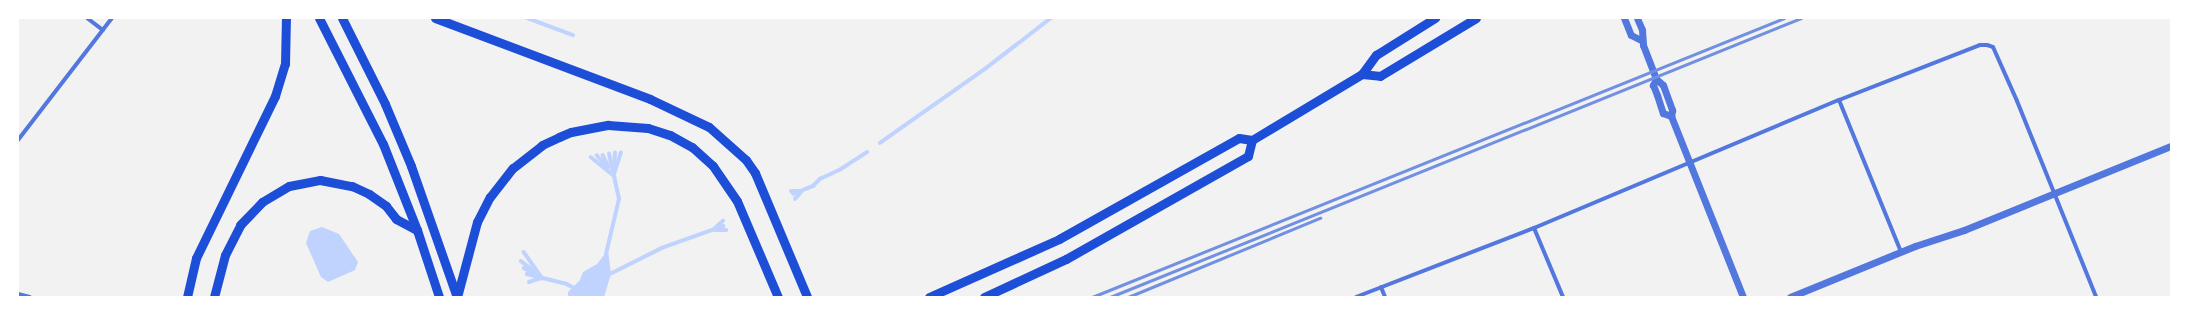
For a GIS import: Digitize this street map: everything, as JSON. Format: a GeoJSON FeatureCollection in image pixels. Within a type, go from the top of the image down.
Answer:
{"type":"FeatureCollection","features":[{"type":"Feature","properties":{"kind":"main road"},"geometry":{"type":"LineString","coordinates":[[187,297],[196,258],[275,96],[284,64],[286,18]]}},
{"type":"Feature","properties":{"kind":"main road"},"geometry":{"type":"LineString","coordinates":[[320,18],[365,106],[417,230],[439,297]]}},
{"type":"Feature","properties":{"kind":"main road"},"geometry":{"type":"LineString","coordinates":[[342,18],[385,104],[411,166],[457,297]]}},
{"type":"Feature","properties":{"kind":"main road"},"geometry":{"type":"LineString","coordinates":[[435,18],[650,99],[709,127],[726,140],[755,173],[807,297]]}},
{"type":"Feature","properties":{"kind":"main road"},"geometry":{"type":"LineString","coordinates":[[929,297],[1059,239],[1239,138],[1252,140],[1362,74],[1376,55],[1435,18]]}},
{"type":"Feature","properties":{"kind":"main road"},"geometry":{"type":"LineString","coordinates":[[1362,74],[1380,76],[1476,18]]}},
{"type":"Feature","properties":{"kind":"main road"},"geometry":{"type":"LineString","coordinates":[[457,297],[477,222],[490,198],[513,168],[542,145],[558,137],[571,132],[608,125],[648,128],[670,135],[692,147],[712,166],[737,201],[778,297]]}},
{"type":"Feature","properties":{"kind":"main road"},"geometry":{"type":"LineString","coordinates":[[984,297],[1066,259],[1248,156],[1252,140]]}},
{"type":"Feature","properties":{"kind":"main road"},"geometry":{"type":"LineString","coordinates":[[214,297],[225,255],[240,225],[262,202],[289,186],[320,180],[352,186],[369,194],[386,206],[396,219],[417,230]]}},
{"type":"Feature","properties":{"kind":"street"},"geometry":{"type":"LineString","coordinates":[[87,18],[103,30]]}},
{"type":"Feature","properties":{"kind":"street"},"geometry":{"type":"LineString","coordinates":[[18,140],[112,18]]}},
{"type":"Feature","properties":{"kind":"street"},"geometry":{"type":"LineString","coordinates":[[1624,18],[1631,34],[1641,40]]}},
{"type":"Feature","properties":{"kind":"street"},"geometry":{"type":"LineString","coordinates":[[1637,18],[1642,30],[1641,40],[1656,80],[1653,85],[1664,113],[1671,116],[1742,297]]}},
{"type":"Feature","properties":{"kind":"street"},"geometry":{"type":"LineString","coordinates":[[1356,297],[1534,228],[1840,100],[1980,45],[1993,47],[2096,297]]}},
{"type":"Feature","properties":{"kind":"street"},"geometry":{"type":"LineString","coordinates":[[1840,100],[1901,252]]}},
{"type":"Feature","properties":{"kind":"street"},"geometry":{"type":"LineString","coordinates":[[1790,297],[1901,252],[1964,230],[2171,146]]}},
{"type":"Feature","properties":{"kind":"street"},"geometry":{"type":"LineString","coordinates":[[1534,228],[1563,297]]}},
{"type":"Feature","properties":{"kind":"street"},"geometry":{"type":"LineString","coordinates":[[1381,287],[1385,297]]}},
{"type":"Feature","properties":{"kind":"street"},"geometry":{"type":"LineString","coordinates":[[18,294],[30,297]]}},
{"type":"Feature","properties":{"kind":"water"},"geometry":{"type":"Polygon","coordinates":[[[322,227],[339,234],[358,262],[355,270],[328,282],[321,277],[306,243],[310,231],[322,227]]]}},
{"type":"Feature","properties":{"kind":"water"},"geometry":{"type":"Polygon","coordinates":[[[608,250],[611,274],[604,297],[568,297],[568,292],[580,280],[583,272],[597,264],[608,250]]]}},
{"type":"Feature","properties":{"kind":"waterway"},"geometry":{"type":"LineString","coordinates":[[527,18],[573,35]]}},
{"type":"Feature","properties":{"kind":"waterway"},"geometry":{"type":"LineString","coordinates":[[880,143],[985,69],[1051,18]]}},
{"type":"Feature","properties":{"kind":"waterway"},"geometry":{"type":"LineString","coordinates":[[793,194],[813,186],[820,179],[841,169],[867,152]]}},
{"type":"Feature","properties":{"kind":"waterway"},"geometry":{"type":"LineString","coordinates":[[614,170],[615,153]]}},
{"type":"Feature","properties":{"kind":"waterway"},"geometry":{"type":"LineString","coordinates":[[614,174],[621,153]]}},
{"type":"Feature","properties":{"kind":"waterway"},"geometry":{"type":"LineString","coordinates":[[606,254],[619,199],[609,154]]}},
{"type":"Feature","properties":{"kind":"waterway"},"geometry":{"type":"LineString","coordinates":[[597,155],[608,168]]}},
{"type":"Feature","properties":{"kind":"waterway"},"geometry":{"type":"LineString","coordinates":[[603,155],[609,167]]}},
{"type":"Feature","properties":{"kind":"waterway"},"geometry":{"type":"LineString","coordinates":[[591,157],[613,175]]}},
{"type":"Feature","properties":{"kind":"waterway"},"geometry":{"type":"LineString","coordinates":[[791,191],[798,191]]}},
{"type":"Feature","properties":{"kind":"waterway"},"geometry":{"type":"LineString","coordinates":[[795,199],[801,192]]}},
{"type":"Feature","properties":{"kind":"waterway"},"geometry":{"type":"LineString","coordinates":[[714,229],[723,221]]}},
{"type":"Feature","properties":{"kind":"waterway"},"geometry":{"type":"LineString","coordinates":[[608,275],[662,248],[723,226]]}},
{"type":"Feature","properties":{"kind":"waterway"},"geometry":{"type":"LineString","coordinates":[[715,230],[726,230]]}},
{"type":"Feature","properties":{"kind":"waterway"},"geometry":{"type":"LineString","coordinates":[[524,252],[542,278]]}},
{"type":"Feature","properties":{"kind":"waterway"},"geometry":{"type":"LineString","coordinates":[[521,261],[538,274]]}},
{"type":"Feature","properties":{"kind":"waterway"},"geometry":{"type":"LineString","coordinates":[[524,268],[534,273]]}},
{"type":"Feature","properties":{"kind":"waterway"},"geometry":{"type":"LineString","coordinates":[[527,274],[567,284],[576,289]]}},
{"type":"Feature","properties":{"kind":"waterway"},"geometry":{"type":"LineString","coordinates":[[529,282],[541,278]]}},
{"type":"Feature","properties":{"kind":"railway"},"geometry":{"type":"LineString","coordinates":[[1092,297],[1784,18]]}},
{"type":"Feature","properties":{"kind":"railway"},"geometry":{"type":"LineString","coordinates":[[1110,297],[1801,18]]}},
{"type":"Feature","properties":{"kind":"railway"},"geometry":{"type":"LineString","coordinates":[[1128,297],[1320,218]]}}]}
